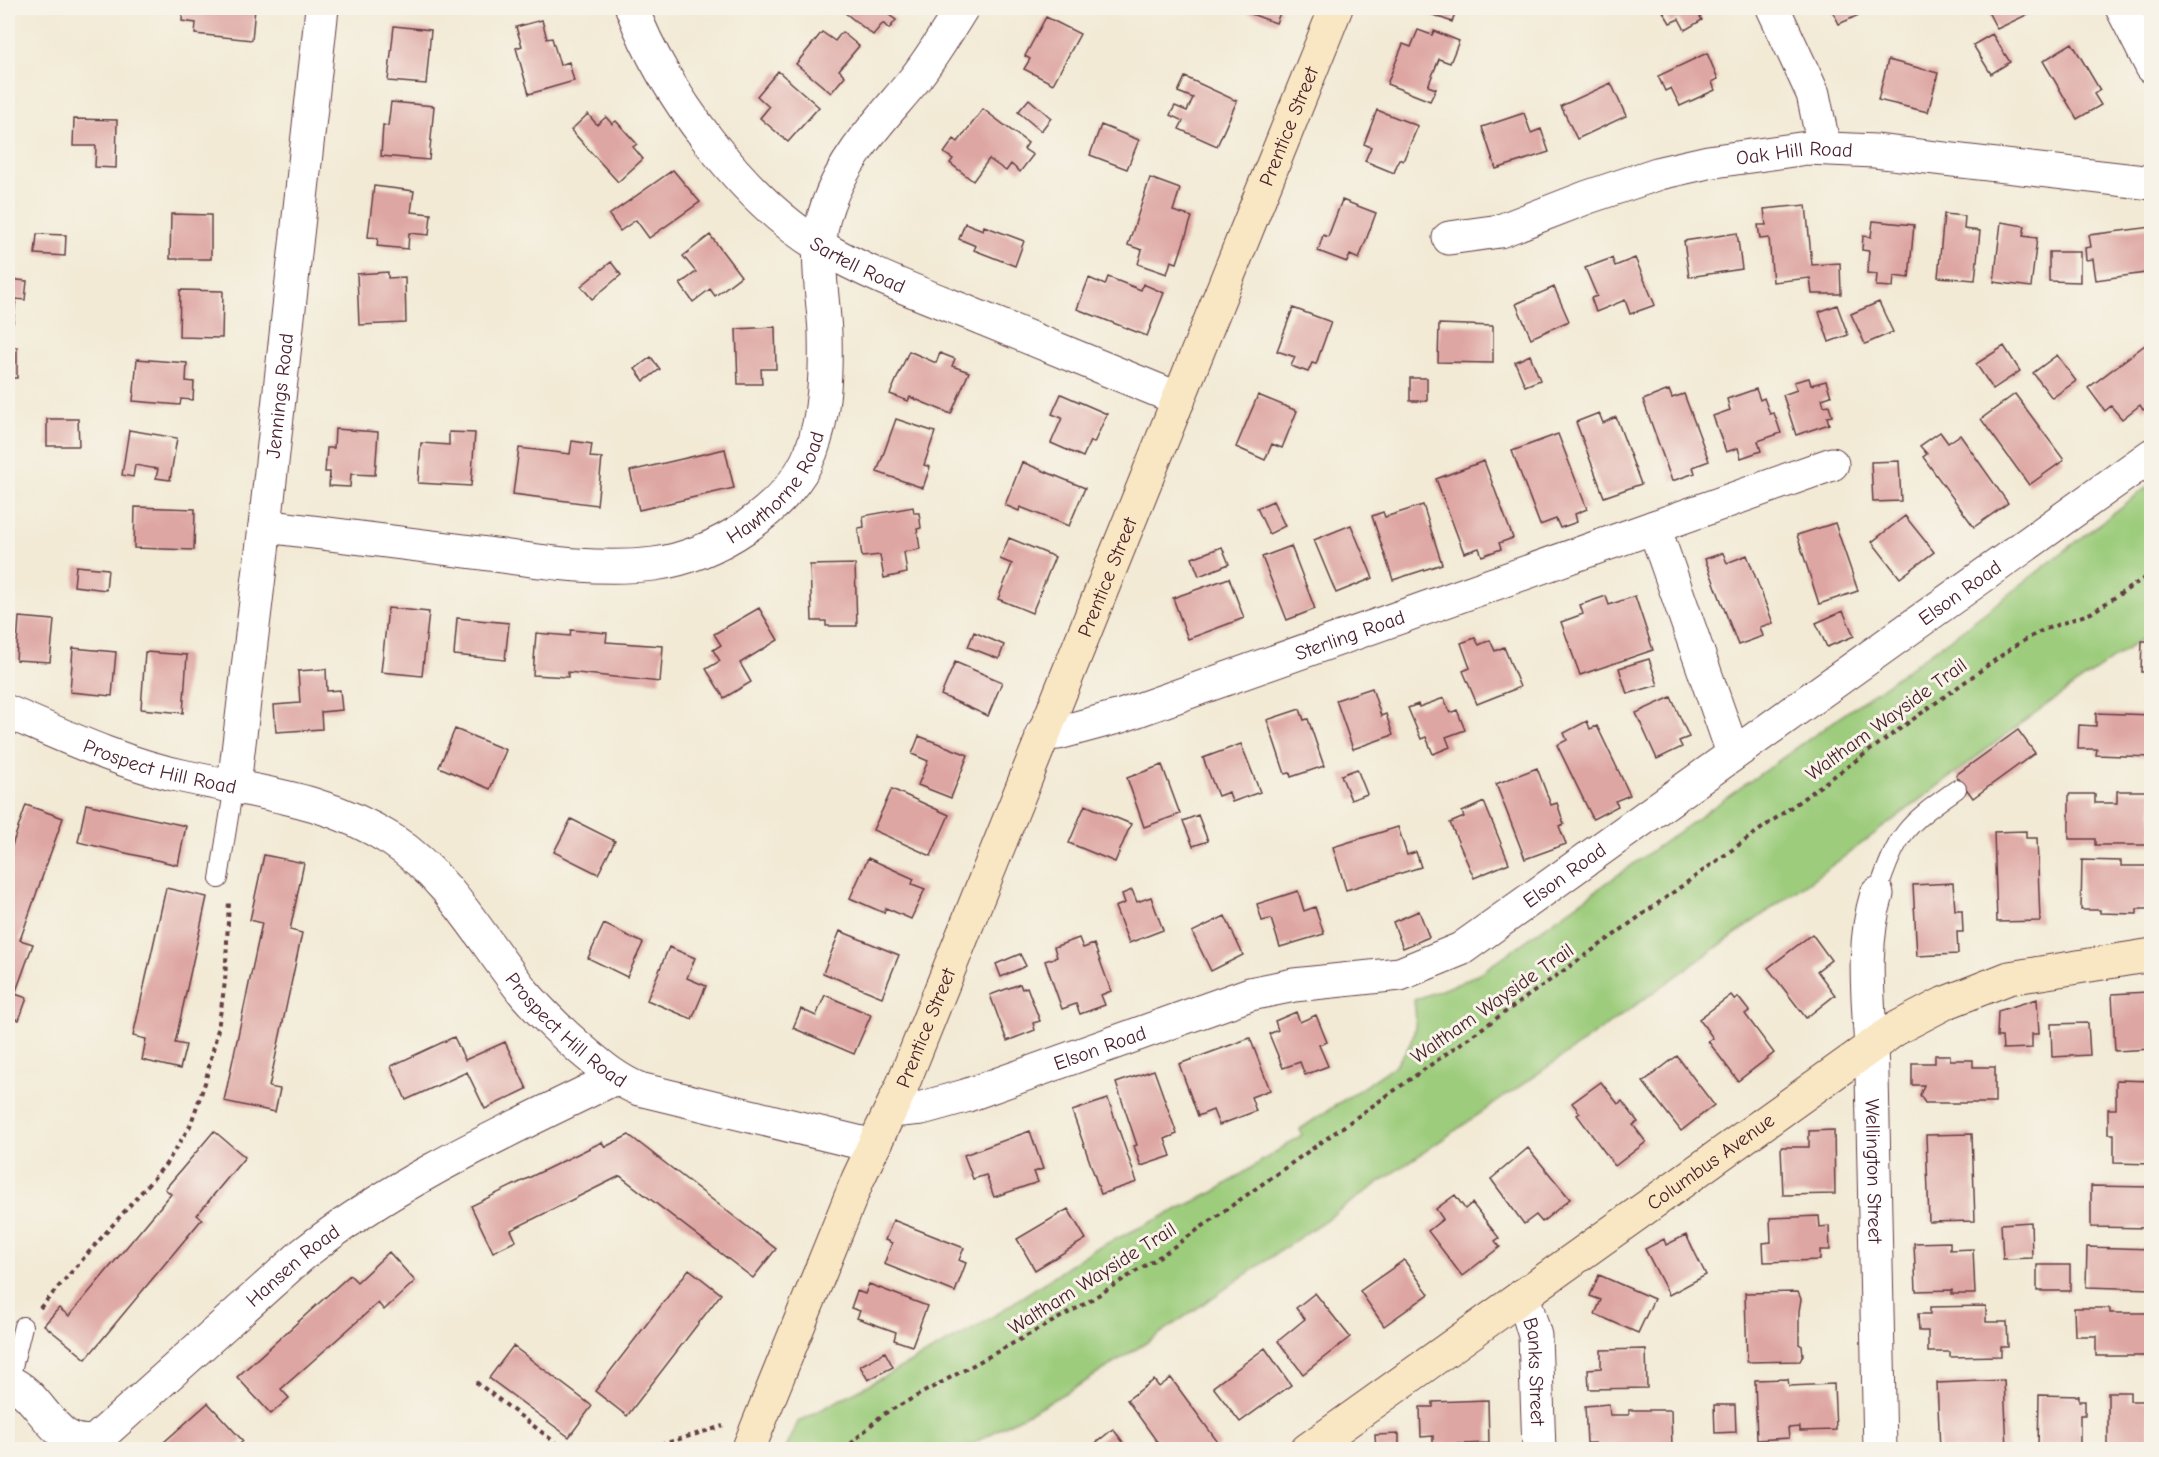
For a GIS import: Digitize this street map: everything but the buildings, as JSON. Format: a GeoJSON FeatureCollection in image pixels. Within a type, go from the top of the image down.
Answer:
{"type":"FeatureCollection","features":[{"type":"Feature","properties":{"kind":"street","name":"Jennings Road"},"geometry":{"type":"LineString","coordinates":[[234,785],[322,8]]}},
{"type":"Feature","properties":{"kind":"street","name":"Sartell Road"},"geometry":{"type":"LineString","coordinates":[[632,8],[642,34],[674,92],[707,138],[742,180],[782,217],[819,246],[871,272],[1179,399]]}},
{"type":"Feature","properties":{"kind":"street","name":"Hawthorne Road"},"geometry":{"type":"LineString","coordinates":[[265,526],[557,563],[615,567],[657,564],[707,549],[747,527],[786,493],[810,453],[822,407],[825,368],[819,246],[826,207],[840,174],[916,77],[962,8]]}},
{"type":"Feature","properties":{"kind":"street","name":"Prentice Street"},"geometry":{"type":"LineString","coordinates":[[874,1146],[891,1111],[1336,8]]}},
{"type":"Feature","properties":{"kind":"street"},"geometry":{"type":"LineString","coordinates":[[1773,8],[1810,86],[1818,111],[1824,147]]}},
{"type":"Feature","properties":{"kind":"street"},"geometry":{"type":"LineString","coordinates":[[2122,8],[2151,67]]}},
{"type":"Feature","properties":{"kind":"street","name":"Oak Hill Road"},"geometry":{"type":"LineString","coordinates":[[1449,238],[1500,231],[1588,197],[1660,173],[1751,155],[1824,147],[2151,183]]}},
{"type":"Feature","properties":{"kind":"street","name":"Elson Road"},"geometry":{"type":"LineString","coordinates":[[891,1111],[922,1108],[965,1096],[1250,994],[1310,983],[1385,977],[1446,957],[1489,930],[2151,455]]}},
{"type":"Feature","properties":{"kind":"street","name":"Sterling Road"},"geometry":{"type":"LineString","coordinates":[[1042,734],[1074,729],[1121,716],[1832,464]]}},
{"type":"Feature","properties":{"kind":"street"},"geometry":{"type":"LineString","coordinates":[[1654,527],[1733,753]]}},
{"type":"Feature","properties":{"kind":"street","name":"Prospect Hill Road"},"geometry":{"type":"LineString","coordinates":[[8,712],[137,764],[182,776],[303,799],[347,815],[394,841],[460,904],[524,992],[551,1024],[615,1078],[639,1089],[874,1146]]}},
{"type":"Feature","properties":{"kind":"street","name":"Wellington Street"},"geometry":{"type":"LineString","coordinates":[[1877,894],[1868,928],[1866,950],[1871,1044],[1880,1449]]}},
{"type":"Feature","properties":{"kind":"street","name":"Columbus Avenue"},"geometry":{"type":"LineString","coordinates":[[1307,1449],[1871,1044],[1921,1014],[1999,982],[2052,969],[2151,955]]}},
{"type":"Feature","properties":{"kind":"street","name":"Hansen Road"},"geometry":{"type":"LineString","coordinates":[[8,1383],[21,1389],[67,1438],[81,1443],[96,1440],[302,1255],[337,1228],[425,1173],[615,1078]]}},
{"type":"Feature","properties":{"kind":"street"},"geometry":{"type":"LineString","coordinates":[[748,1449],[858,1179],[874,1146]]}},
{"type":"Feature","properties":{"kind":"street","name":"Banks Street"},"geometry":{"type":"LineString","coordinates":[[1523,1295],[1535,1336],[1539,1449]]}},
{"type":"Feature","properties":{"kind":"lane"},"geometry":{"type":"LineString","coordinates":[[219,879],[234,785]]}},
{"type":"Feature","properties":{"kind":"lane"},"geometry":{"type":"LineString","coordinates":[[1877,894],[1904,830],[1917,817],[1957,789]]}},
{"type":"Feature","properties":{"kind":"lane"},"geometry":{"type":"LineString","coordinates":[[8,1383],[23,1326]]}},
{"type":"Feature","properties":{"kind":"path","name":"Waltham Wayside Trail"},"geometry":{"type":"LineString","coordinates":[[844,1449],[882,1415],[1081,1306],[1170,1249],[1614,935],[2016,645],[2043,630],[2091,613],[2151,573]]}},
{"type":"Feature","properties":{"kind":"path"},"geometry":{"type":"LineString","coordinates":[[23,1326],[166,1164],[190,1126],[213,1051],[225,982],[231,912],[228,895],[219,879]]}},
{"type":"Feature","properties":{"kind":"path"},"geometry":{"type":"LineString","coordinates":[[476,1382],[565,1449]]}},
{"type":"Feature","properties":{"kind":"path"},"geometry":{"type":"LineString","coordinates":[[643,1449],[715,1428]]}},
{"type":"Feature","properties":{"kind":"green space"},"geometry":{"type":"Polygon","coordinates":[[[2151,484],[2151,632],[2035,713],[1841,859],[1578,1046],[1155,1337],[1083,1383],[963,1449],[786,1449],[798,1422],[977,1327],[1093,1250],[1214,1192],[1302,1135],[1300,1129],[1392,1068],[1405,1053],[1415,1029],[1414,1000],[1460,983],[1483,971],[1961,631],[2151,484]]]}}]}
